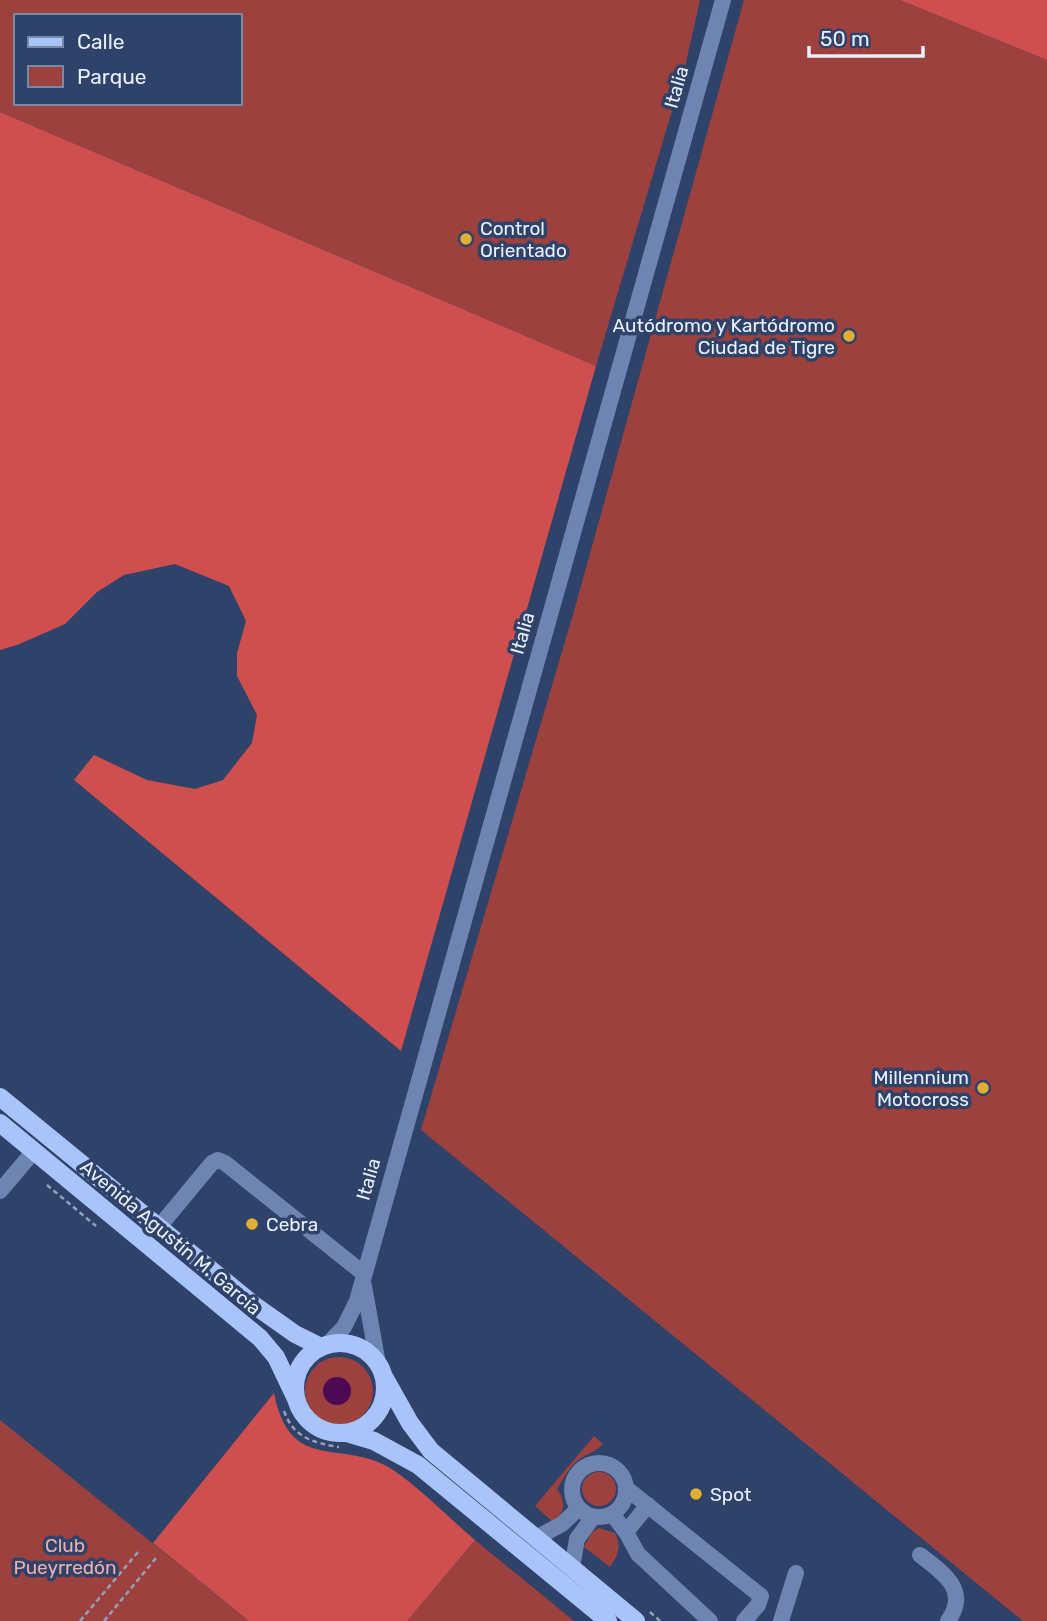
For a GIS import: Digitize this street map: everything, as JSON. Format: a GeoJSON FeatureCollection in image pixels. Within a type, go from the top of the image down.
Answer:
{"type":"FeatureCollection","features":[{"type":"Feature","properties":{"kind":"main road","name":"Avenida Agustín M. García"},"geometry":{"type":"LineString","coordinates":[[0,1097],[254,1305],[295,1334],[324,1346]]}},
{"type":"Feature","properties":{"kind":"main road","name":"Avenida Agustín M. García"},"geometry":{"type":"LineString","coordinates":[[0,1123],[260,1338],[286,1373],[296,1399]]}},
{"type":"Feature","properties":{"kind":"main road"},"geometry":{"type":"LineString","coordinates":[[608,1621],[418,1465],[374,1441],[347,1433],[325,1431],[312,1424],[302,1413],[296,1399],[295,1385],[305,1360],[324,1346],[343,1343],[369,1352],[410,1423],[431,1451],[636,1621]]}},
{"type":"Feature","properties":{"kind":"main road"},"geometry":{"type":"LineString","coordinates":[[347,1433],[363,1426],[376,1415],[383,1403],[385,1389],[381,1369]]}},
{"type":"Feature","properties":{"kind":"street","name":"Italia"},"geometry":{"type":"LineString","coordinates":[[324,1346],[344,1327],[353,1312],[723,0]]}},
{"type":"Feature","properties":{"kind":"street"},"geometry":{"type":"LineString","coordinates":[[0,1191],[34,1151]]}},
{"type":"Feature","properties":{"kind":"street"},"geometry":{"type":"LineString","coordinates":[[159,1227],[212,1163],[218,1160],[363,1275]]}},
{"type":"Feature","properties":{"kind":"street","name":"Italia"},"geometry":{"type":"LineString","coordinates":[[363,1275],[381,1369]]}},
{"type":"Feature","properties":{"kind":"street"},"geometry":{"type":"LineString","coordinates":[[586,1512],[574,1500],[573,1482],[584,1467],[592,1464],[611,1465],[618,1471],[626,1488],[761,1596],[758,1605],[744,1621]]}},
{"type":"Feature","properties":{"kind":"street"},"geometry":{"type":"LineString","coordinates":[[612,1514],[623,1503],[626,1488]]}},
{"type":"Feature","properties":{"kind":"street"},"geometry":{"type":"LineString","coordinates":[[626,1532],[648,1505]]}},
{"type":"Feature","properties":{"kind":"street"},"geometry":{"type":"LineString","coordinates":[[572,1568],[577,1539],[586,1512]]}},
{"type":"Feature","properties":{"kind":"street"},"geometry":{"type":"LineString","coordinates":[[536,1538],[586,1512],[612,1514],[638,1554],[710,1621]]}},
{"type":"Feature","properties":{"kind":"street"},"geometry":{"type":"LineString","coordinates":[[920,1555],[946,1576],[956,1590],[956,1611],[948,1621]]}},
{"type":"Feature","properties":{"kind":"street"},"geometry":{"type":"LineString","coordinates":[[781,1621],[796,1573]]}},
{"type":"Feature","properties":{"kind":"path"},"geometry":{"type":"LineString","coordinates":[[80,1621],[138,1552]]}},
{"type":"Feature","properties":{"kind":"path"},"geometry":{"type":"LineString","coordinates":[[104,1621],[156,1558]]}},
{"type":"Feature","properties":{"kind":"green space","name":"Control Orientado"},"geometry":{"type":"Polygon","coordinates":[[[0,0],[700,0],[685,67],[596,366],[0,112],[0,0]]]}},
{"type":"Feature","properties":{"kind":"green space"},"geometry":{"type":"Polygon","coordinates":[[[744,0],[900,0],[1047,60],[1047,1621],[1023,1621],[421,1130],[574,611],[744,0]]]}},
{"type":"Feature","properties":{"kind":"green space"},"geometry":{"type":"Polygon","coordinates":[[[339,1357],[352,1360],[363,1367],[370,1378],[373,1391],[370,1404],[363,1415],[352,1422],[339,1425],[326,1422],[315,1415],[308,1404],[305,1391],[308,1378],[315,1367],[326,1360],[339,1357]]]}},
{"type":"Feature","properties":{"kind":"green space","name":"Club Pueyrredón"},"geometry":{"type":"Polygon","coordinates":[[[0,1420],[249,1621],[0,1621],[0,1420]]]}},
{"type":"Feature","properties":{"kind":"green space"},"geometry":{"type":"Polygon","coordinates":[[[594,1436],[603,1444],[577,1461],[567,1473],[557,1489],[563,1502],[562,1511],[552,1521],[535,1506],[594,1436]]]}},
{"type":"Feature","properties":{"kind":"green space"},"geometry":{"type":"Polygon","coordinates":[[[599,1472],[611,1477],[616,1489],[611,1501],[599,1506],[587,1501],[582,1489],[587,1477],[599,1472]]]}},
{"type":"Feature","properties":{"kind":"green space"},"geometry":{"type":"Polygon","coordinates":[[[599,1528],[615,1533],[617,1538],[618,1551],[610,1567],[584,1547],[592,1532],[599,1528]]]}},
{"type":"Feature","properties":{"kind":"green space"},"geometry":{"type":"Polygon","coordinates":[[[475,1540],[574,1621],[407,1621],[475,1540]]]}},
{"type":"Feature","properties":{"kind":"shaded area"},"geometry":{"type":"Polygon","coordinates":[[[900,0],[1047,0],[1047,60],[900,0]]]}},
{"type":"Feature","properties":{"kind":"shaded area"},"geometry":{"type":"Polygon","coordinates":[[[0,112],[596,366],[401,1051],[74,780],[94,755],[147,780],[195,789],[223,780],[252,743],[257,715],[237,676],[237,653],[246,621],[229,586],[175,564],[124,575],[97,592],[65,624],[0,650],[0,112]]]}},
{"type":"Feature","properties":{"kind":"shaded area"},"geometry":{"type":"Polygon","coordinates":[[[337,1377],[347,1381],[351,1391],[347,1401],[337,1405],[327,1401],[323,1391],[327,1381],[337,1377]]]}},
{"type":"Feature","properties":{"kind":"shaded area"},"geometry":{"type":"Polygon","coordinates":[[[274,1393],[282,1419],[292,1435],[306,1445],[374,1461],[393,1470],[475,1540],[407,1621],[249,1621],[153,1543],[274,1393]]]}},
{"type":"Feature","properties":{"kind":"place","name":"Control Orientado"},"geometry":{"type":"Point","coordinates":[466,239]}},
{"type":"Feature","properties":{"kind":"place","name":"Autódromo y Kartódromo Ciudad de Tigre"},"geometry":{"type":"Point","coordinates":[849,336]}},
{"type":"Feature","properties":{"kind":"place","name":"Millennium Motocross"},"geometry":{"type":"Point","coordinates":[983,1088]}},
{"type":"Feature","properties":{"kind":"place","name":"Cebra"},"geometry":{"type":"Point","coordinates":[252,1224]}},
{"type":"Feature","properties":{"kind":"place","name":"Spot"},"geometry":{"type":"Point","coordinates":[696,1494]}}]}
